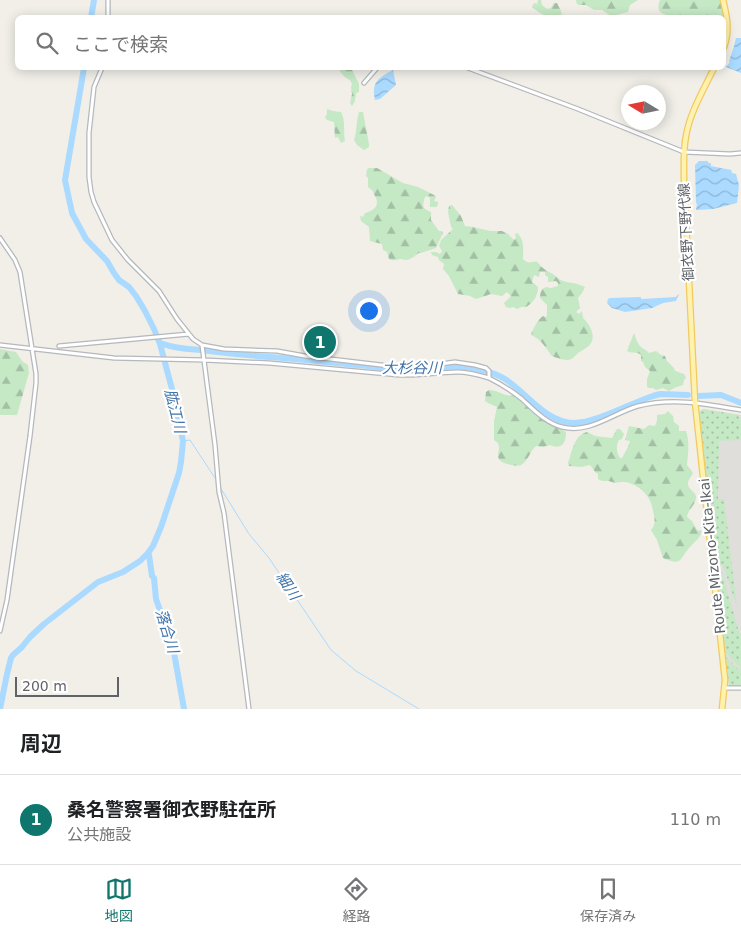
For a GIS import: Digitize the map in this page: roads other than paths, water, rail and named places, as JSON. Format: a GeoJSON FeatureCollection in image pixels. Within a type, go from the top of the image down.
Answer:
{"type":"FeatureCollection","features":[{"type":"Feature","properties":{"kind":"main road"},"geometry":{"type":"LineString","coordinates":[[723,0],[728,22],[726,38]]}},
{"type":"Feature","properties":{"kind":"main road","name":"御衣野下野代線"},"geometry":{"type":"LineString","coordinates":[[695,402],[684,189],[684,152],[690,122],[713,70]]}},
{"type":"Feature","properties":{"kind":"main road","name":"Route Mizono-Kita-Ikai"},"geometry":{"type":"LineString","coordinates":[[695,402],[725,680],[722,709]]}},
{"type":"Feature","properties":{"kind":"street"},"geometry":{"type":"LineString","coordinates":[[108,0],[108,15]]}},
{"type":"Feature","properties":{"kind":"street"},"geometry":{"type":"LineString","coordinates":[[101,70],[94,87],[89,133],[89,177],[94,202],[112,240],[128,260],[159,291],[188,334],[197,342],[203,346],[277,351],[410,368],[455,362],[486,368],[489,371],[489,377]]}},
{"type":"Feature","properties":{"kind":"street"},"geometry":{"type":"LineString","coordinates":[[364,83],[374,70]]}},
{"type":"Feature","properties":{"kind":"street"},"geometry":{"type":"LineString","coordinates":[[473,70],[578,109],[684,152],[741,153]]}},
{"type":"Feature","properties":{"kind":"street"},"geometry":{"type":"LineString","coordinates":[[0,238],[15,260],[20,272],[36,374],[6,600],[0,631]]}},
{"type":"Feature","properties":{"kind":"street"},"geometry":{"type":"LineString","coordinates":[[59,346],[188,334]]}},
{"type":"Feature","properties":{"kind":"street"},"geometry":{"type":"LineString","coordinates":[[0,345],[98,357],[204,360],[414,376],[458,372],[489,377],[508,388],[544,419],[553,424],[570,428],[592,425],[638,406],[664,402],[695,402],[741,410]]}},
{"type":"Feature","properties":{"kind":"street"},"geometry":{"type":"LineString","coordinates":[[203,346],[219,492],[225,519],[250,709]]}},
{"type":"Feature","properties":{"kind":"street"},"geometry":{"type":"LineString","coordinates":[[725,688],[741,688]]}},
{"type":"Feature","properties":{"kind":"water"},"geometry":{"type":"Polygon","coordinates":[[[736,38],[741,38],[741,73],[726,67],[730,62],[736,38]]]}},
{"type":"Feature","properties":{"kind":"water"},"geometry":{"type":"Polygon","coordinates":[[[393,70],[396,85],[380,99],[375,100],[374,89],[377,81],[393,70]]]}},
{"type":"Feature","properties":{"kind":"water"},"geometry":{"type":"Polygon","coordinates":[[[699,161],[708,161],[708,163],[711,163],[711,166],[731,170],[732,173],[736,174],[739,185],[737,203],[713,209],[696,210],[695,165],[699,161]]]}},
{"type":"Feature","properties":{"kind":"water"},"geometry":{"type":"Polygon","coordinates":[[[679,294],[676,301],[663,303],[652,308],[625,312],[612,308],[607,303],[610,298],[676,297],[679,294]]]}},
{"type":"Feature","properties":{"kind":"waterway","name":"肱江川"},"geometry":{"type":"LineString","coordinates":[[92,15],[94,0]]}},
{"type":"Feature","properties":{"kind":"waterway","name":"肱江川"},"geometry":{"type":"LineString","coordinates":[[0,709],[11,658],[30,637],[98,582],[123,572],[140,561],[148,553],[161,527],[181,462],[183,441],[172,389],[154,329],[136,296],[129,287],[119,280],[107,261],[86,239],[72,213],[65,180],[84,70]]}},
{"type":"Feature","properties":{"kind":"waterway","name":"大杉谷川"},"geometry":{"type":"LineString","coordinates":[[160,343],[185,349],[401,370],[449,366],[475,368],[505,379],[554,418],[574,423],[593,420],[660,394],[688,395]]}},
{"type":"Feature","properties":{"kind":"waterway"},"geometry":{"type":"LineString","coordinates":[[699,396],[721,395],[741,403]]}},
{"type":"Feature","properties":{"kind":"waterway","name":"細川"},"geometry":{"type":"LineString","coordinates":[[183,441],[190,440],[217,481]]}},
{"type":"Feature","properties":{"kind":"waterway","name":"細川"},"geometry":{"type":"LineString","coordinates":[[220,487],[249,534],[269,558],[331,650],[356,671],[419,709]]}},
{"type":"Feature","properties":{"kind":"waterway","name":"落合川"},"geometry":{"type":"LineString","coordinates":[[148,553],[154,578],[156,599],[173,647],[184,709]]}},
{"type":"Feature","properties":{"kind":"place","name":"桑名警察署御衣野駐在所"},"geometry":{"type":"Point","coordinates":[320,342]}}]}
